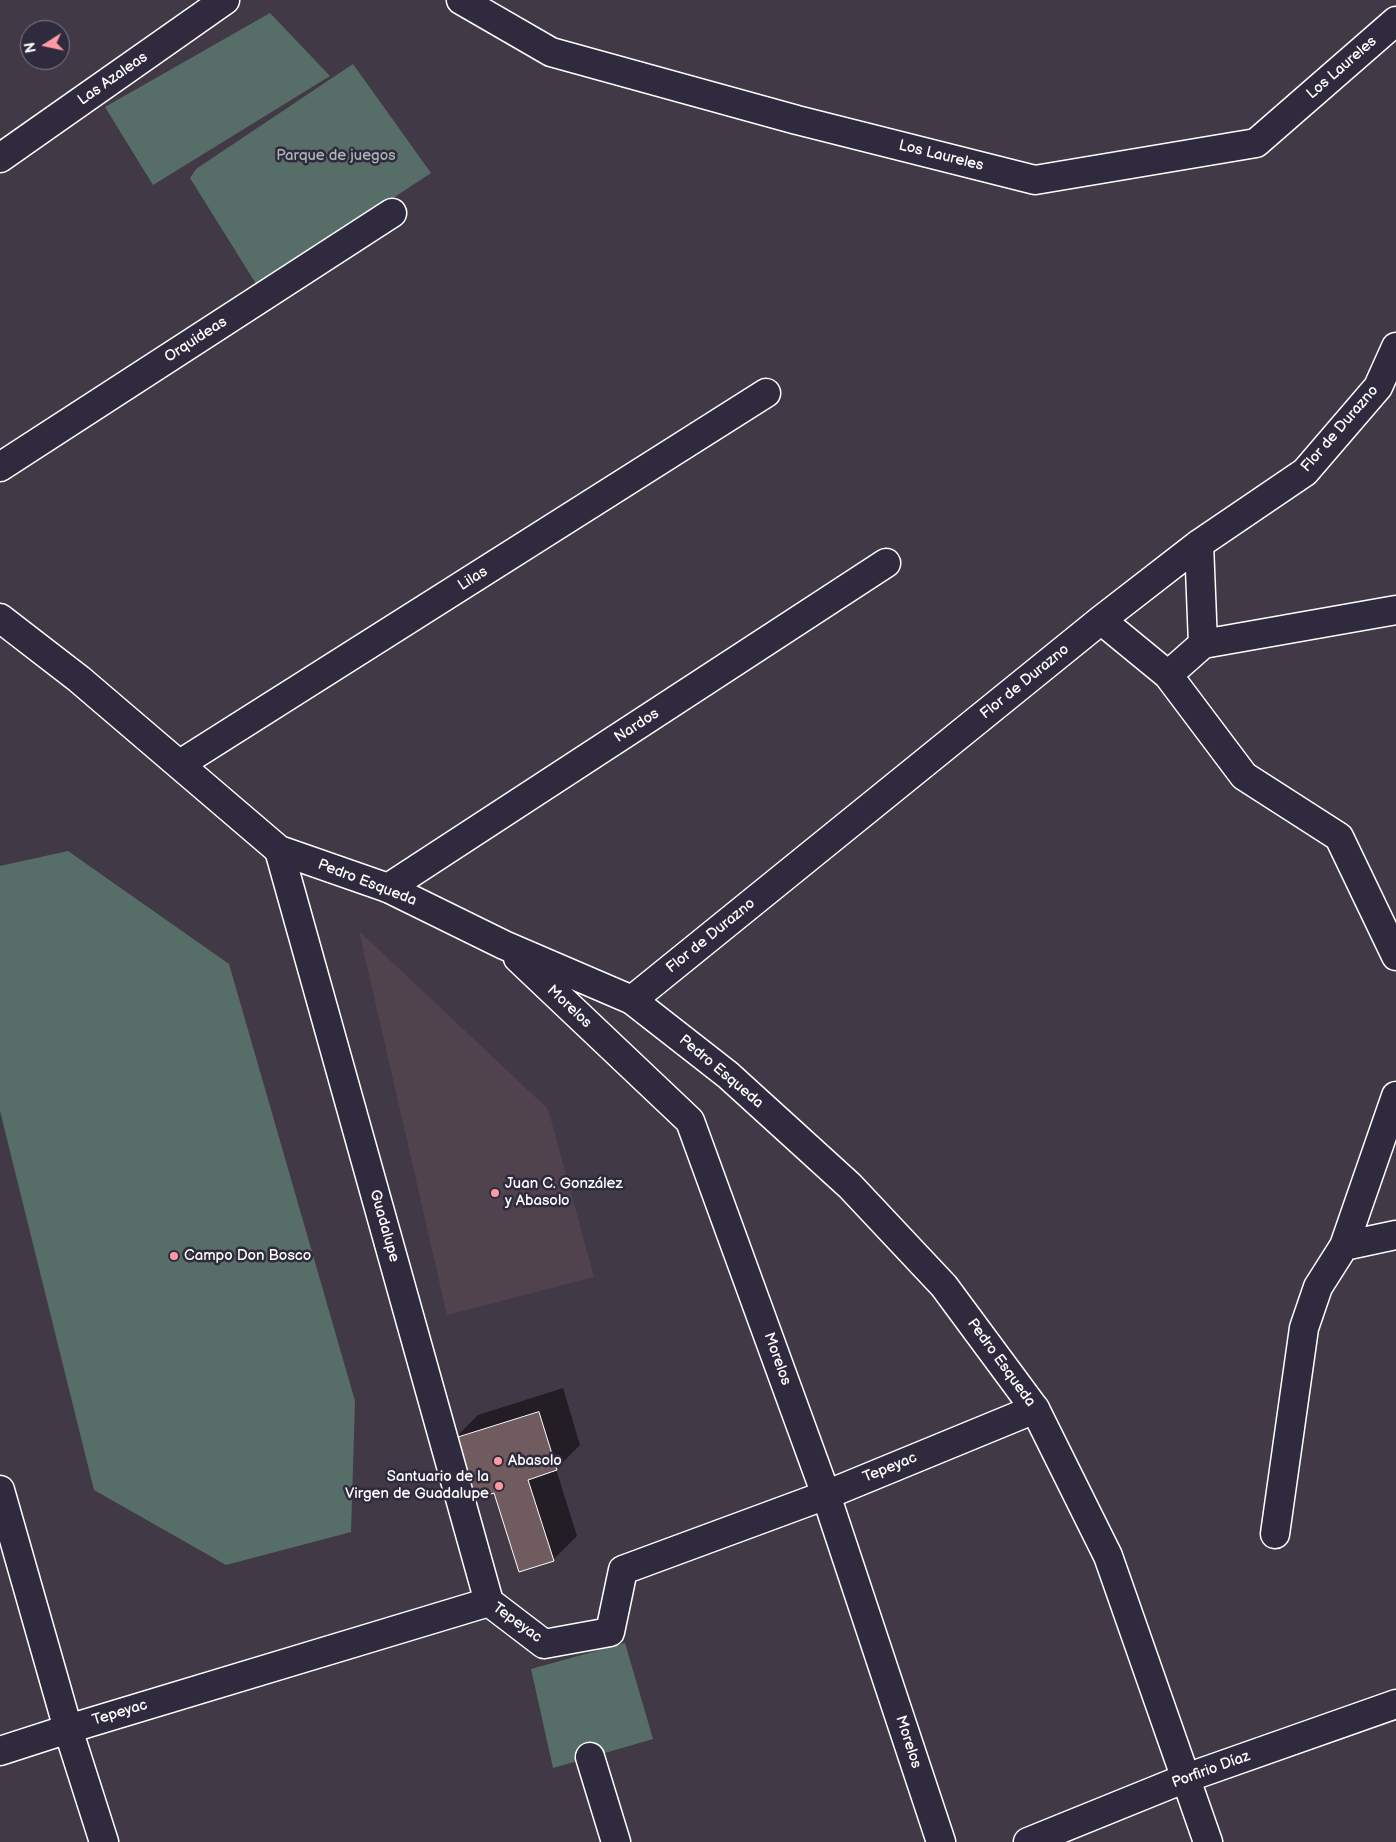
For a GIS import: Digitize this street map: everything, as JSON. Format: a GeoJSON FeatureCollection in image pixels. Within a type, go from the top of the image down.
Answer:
{"type":"FeatureCollection","features":[{"type":"Feature","properties":{"kind":"street","name":"Las Azaleas"},"geometry":{"type":"LineString","coordinates":[[0,158],[225,0]]}},
{"type":"Feature","properties":{"kind":"street","name":"Los Laureles"},"geometry":{"type":"LineString","coordinates":[[461,0],[551,52],[797,120],[1035,180],[1256,143],[1396,21]]}},
{"type":"Feature","properties":{"kind":"street","name":"Orquideas"},"geometry":{"type":"LineString","coordinates":[[0,467],[392,214]]}},
{"type":"Feature","properties":{"kind":"street","name":"Flor de Durazno"},"geometry":{"type":"LineString","coordinates":[[632,1000],[1101,620],[1199,544],[1305,472],[1378,387],[1396,347]]}},
{"type":"Feature","properties":{"kind":"street","name":"Lilas"},"geometry":{"type":"LineString","coordinates":[[180,764],[766,393]]}},
{"type":"Feature","properties":{"kind":"street"},"geometry":{"type":"LineString","coordinates":[[1199,544],[1203,644]]}},
{"type":"Feature","properties":{"kind":"street","name":"Nardos"},"geometry":{"type":"LineString","coordinates":[[388,888],[886,563]]}},
{"type":"Feature","properties":{"kind":"street"},"geometry":{"type":"LineString","coordinates":[[1168,675],[1203,644],[1396,610]]}},
{"type":"Feature","properties":{"kind":"street","name":"Pedro Esqueda"},"geometry":{"type":"LineString","coordinates":[[0,618],[79,678],[279,850],[388,888],[504,945],[632,1000],[728,1075],[850,1186],[944,1286],[1035,1409],[1108,1556],[1208,1842]]}},
{"type":"Feature","properties":{"kind":"street"},"geometry":{"type":"LineString","coordinates":[[1101,620],[1168,675],[1244,776],[1339,837],[1396,956]]}},
{"type":"Feature","properties":{"kind":"street","name":"Guadalupe"},"geometry":{"type":"LineString","coordinates":[[279,850],[489,1602]]}},
{"type":"Feature","properties":{"kind":"street","name":"Morelos"},"geometry":{"type":"LineString","coordinates":[[504,945],[690,1120],[826,1495],[942,1842]]}},
{"type":"Feature","properties":{"kind":"street"},"geometry":{"type":"LineString","coordinates":[[1275,1534],[1304,1328],[1318,1287],[1344,1246],[1396,1096]]}},
{"type":"Feature","properties":{"kind":"street"},"geometry":{"type":"LineString","coordinates":[[1344,1246],[1396,1235]]}},
{"type":"Feature","properties":{"kind":"street","name":"Tepeyac"},"geometry":{"type":"LineString","coordinates":[[0,1751],[489,1602],[544,1644],[610,1632],[623,1570],[826,1495],[1035,1409]]}},
{"type":"Feature","properties":{"kind":"street"},"geometry":{"type":"LineString","coordinates":[[0,1490],[68,1729],[104,1842]]}},
{"type":"Feature","properties":{"kind":"street","name":"Porfirio Díaz"},"geometry":{"type":"LineString","coordinates":[[1028,1842],[1186,1778],[1396,1704]]}},
{"type":"Feature","properties":{"kind":"street"},"geometry":{"type":"LineString","coordinates":[[590,1757],[616,1842]]}},
{"type":"Feature","properties":{"kind":"shaded area","name":"Juan C. González y Abasolo"},"geometry":{"type":"Polygon","coordinates":[[[359,931],[548,1109],[594,1277],[447,1315],[359,931]]]}},
{"type":"Feature","properties":{"kind":"green space"},"geometry":{"type":"Polygon","coordinates":[[[270,13],[330,76],[153,185],[105,107],[270,13]]]}},
{"type":"Feature","properties":{"kind":"green space","name":"Parque de juegos"},"geometry":{"type":"Polygon","coordinates":[[[353,64],[431,173],[258,287],[190,178],[196,169],[353,64]]]}},
{"type":"Feature","properties":{"kind":"green space","name":"Campo Don Bosco"},"geometry":{"type":"Polygon","coordinates":[[[68,851],[229,964],[355,1401],[351,1532],[226,1565],[94,1490],[0,1111],[0,866],[68,851]]]}},
{"type":"Feature","properties":{"kind":"green space"},"geometry":{"type":"Polygon","coordinates":[[[625,1643],[653,1739],[553,1768],[531,1669],[625,1643]]]}},
{"type":"Feature","properties":{"kind":"building","name":"Santuario de la Virgen de Guadalupe"},"geometry":{"type":"Polygon","coordinates":[[[539,1412],[557,1470],[528,1480],[554,1561],[519,1572],[494,1493],[472,1500],[453,1439],[539,1412]]]}},
{"type":"Feature","properties":{"kind":"place","name":"Juan C. González y Abasolo"},"geometry":{"type":"Point","coordinates":[495,1193]}},
{"type":"Feature","properties":{"kind":"place","name":"Campo Don Bosco"},"geometry":{"type":"Point","coordinates":[174,1256]}},
{"type":"Feature","properties":{"kind":"place","name":"Abasolo"},"geometry":{"type":"Point","coordinates":[498,1461]}},
{"type":"Feature","properties":{"kind":"place","name":"Santuario de la Virgen de Guadalupe"},"geometry":{"type":"Point","coordinates":[499,1486]}}]}
